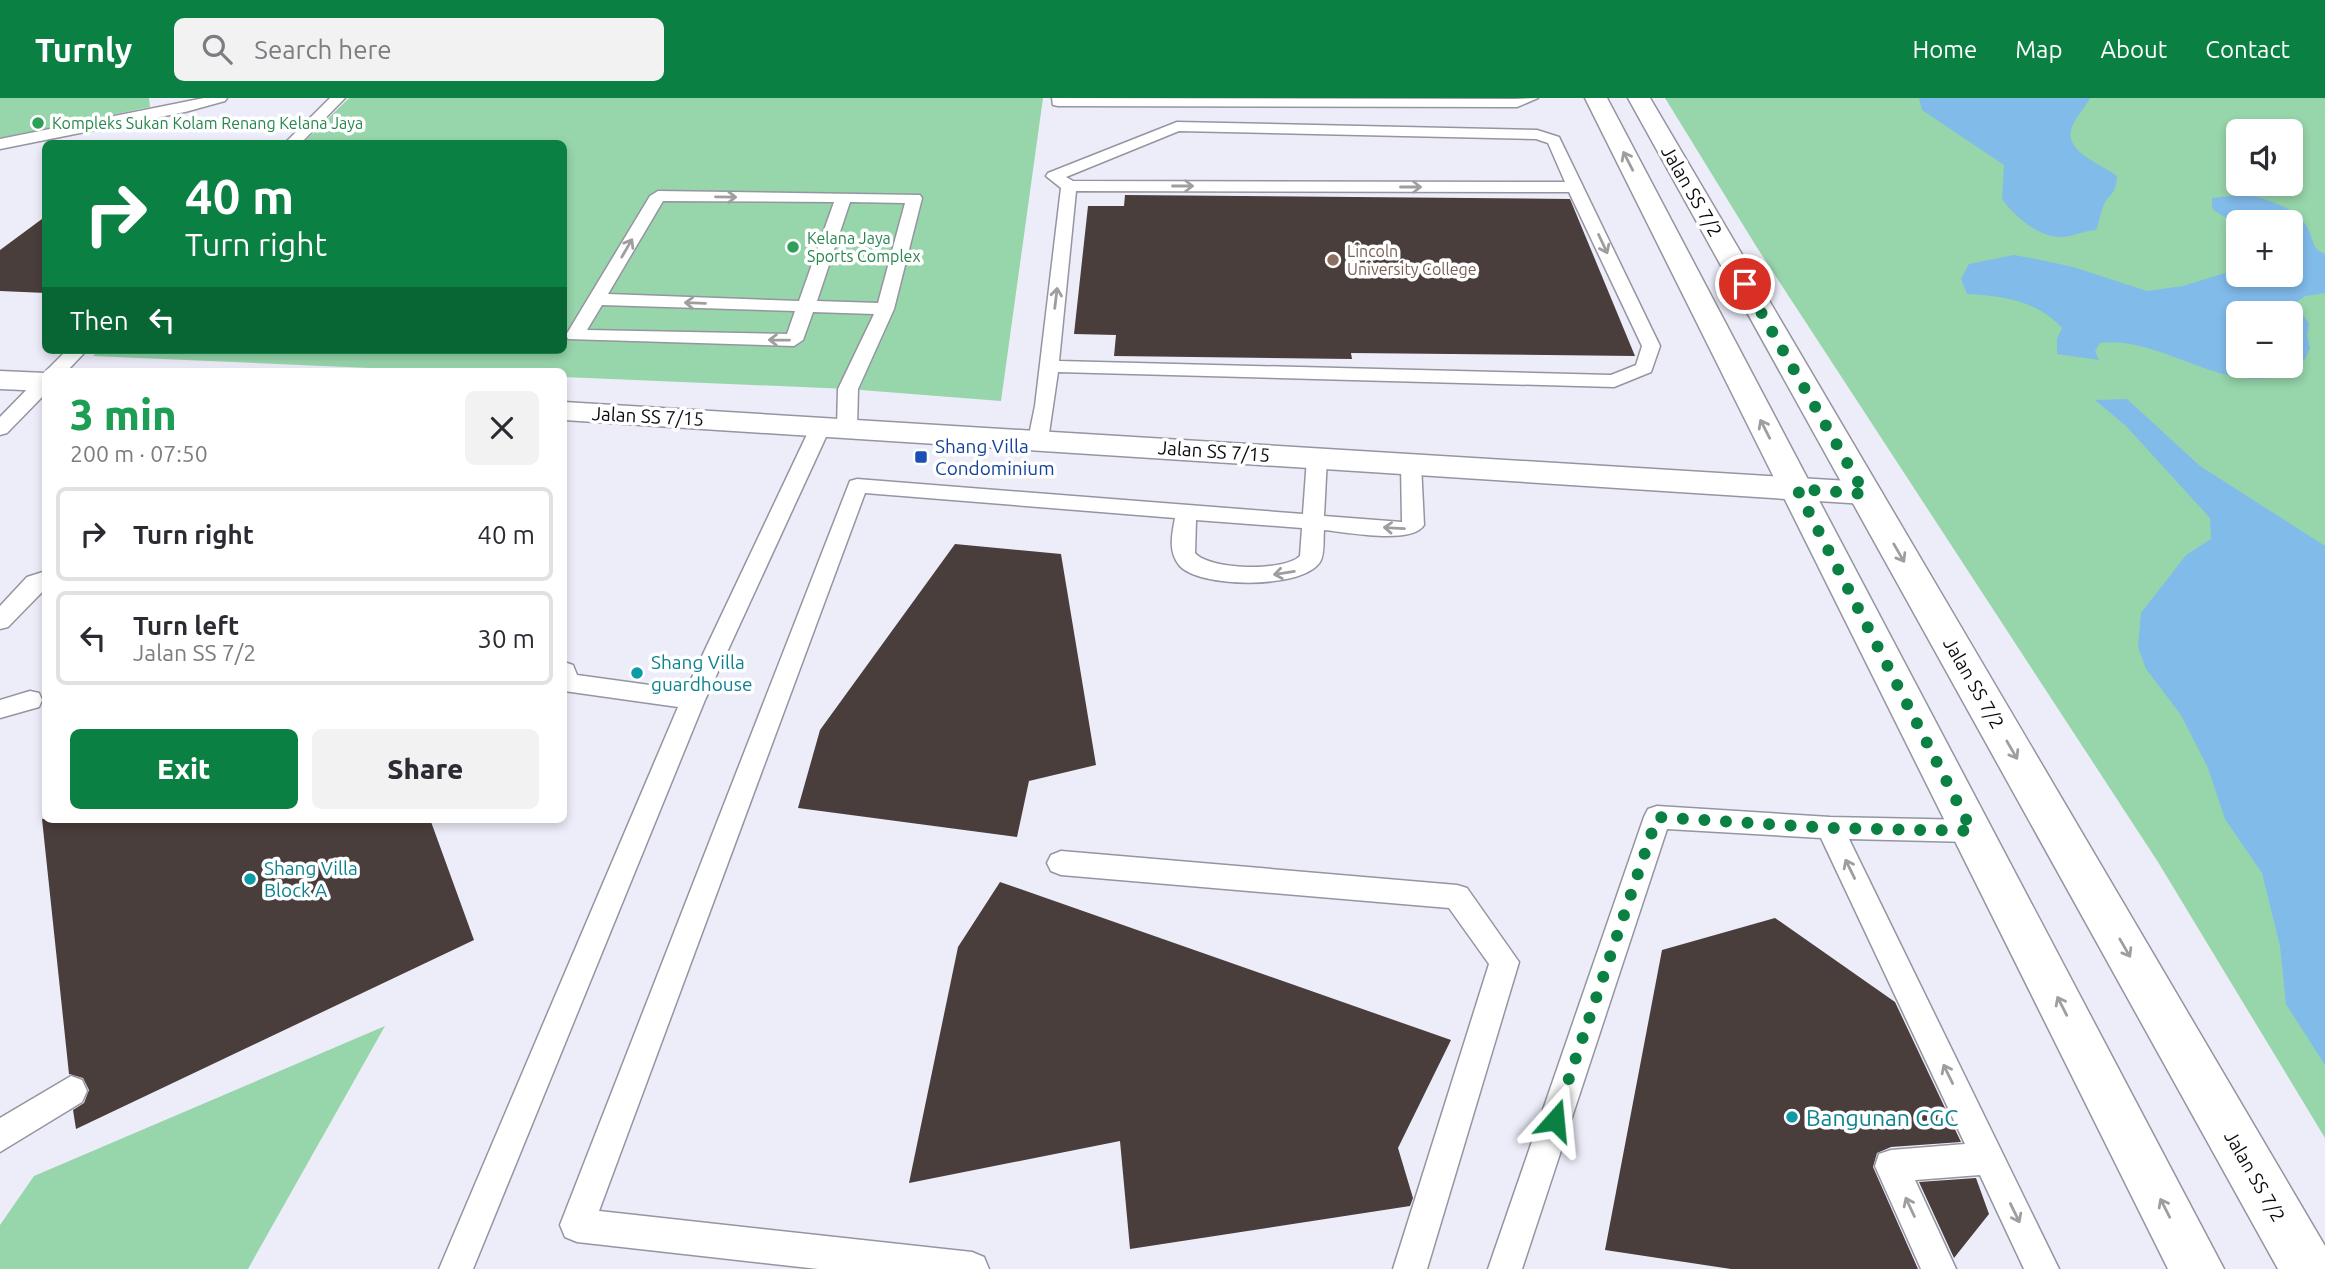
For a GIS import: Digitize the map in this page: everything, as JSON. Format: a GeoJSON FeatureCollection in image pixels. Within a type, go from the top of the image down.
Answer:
{"type":"FeatureCollection","features":[{"type":"Feature","properties":{"kind":"street"},"geometry":{"type":"LineString","coordinates":[[1596,98],[2197,1269]]}},
{"type":"Feature","properties":{"kind":"street","name":"Jalan SS 7/2"},"geometry":{"type":"LineString","coordinates":[[1639,98],[2308,1269]]}},
{"type":"Feature","properties":{"kind":"street"},"geometry":{"type":"LineString","coordinates":[[0,380],[42,379]]}},
{"type":"Feature","properties":{"kind":"street","name":"Jalan SS 7/15"},"geometry":{"type":"LineString","coordinates":[[567,411],[1865,494]]}},
{"type":"Feature","properties":{"kind":"lane"},"geometry":{"type":"LineString","coordinates":[[0,144],[185,108],[220,98]]}},
{"type":"Feature","properties":{"kind":"lane"},"geometry":{"type":"LineString","coordinates":[[295,140],[338,98]]}},
{"type":"Feature","properties":{"kind":"lane"},"geometry":{"type":"LineString","coordinates":[[1059,98],[1058,102],[1517,103],[1531,98]]}},
{"type":"Feature","properties":{"kind":"lane"},"geometry":{"type":"LineString","coordinates":[[1048,366],[1614,381],[1644,368],[1651,346],[1554,140],[1537,135],[1177,126],[1054,176],[1069,186],[1575,187]]}},
{"type":"Feature","properties":{"kind":"lane"},"geometry":{"type":"LineString","coordinates":[[1038,440],[1045,406],[1069,186]]}},
{"type":"Feature","properties":{"kind":"lane"},"geometry":{"type":"LineString","coordinates":[[456,1269],[693,700],[834,427],[848,389],[885,309],[914,198],[844,197],[657,196],[575,335],[794,340],[844,197]]}},
{"type":"Feature","properties":{"kind":"lane"},"geometry":{"type":"LineString","coordinates":[[597,299],[885,309]]}},
{"type":"Feature","properties":{"kind":"lane"},"geometry":{"type":"LineString","coordinates":[[59,368],[74,354]]}},
{"type":"Feature","properties":{"kind":"lane"},"geometry":{"type":"LineString","coordinates":[[0,429],[42,385]]}},
{"type":"Feature","properties":{"kind":"lane"},"geometry":{"type":"LineString","coordinates":[[1187,512],[1183,555],[1193,566],[1281,575],[1300,569],[1311,558],[1317,458]]}},
{"type":"Feature","properties":{"kind":"lane"},"geometry":{"type":"LineString","coordinates":[[972,1269],[577,1225],[857,486],[1409,528],[1413,525],[1411,464]]}},
{"type":"Feature","properties":{"kind":"lane"},"geometry":{"type":"LineString","coordinates":[[0,621],[36,583],[42,581]]}},
{"type":"Feature","properties":{"kind":"lane"},"geometry":{"type":"LineString","coordinates":[[567,683],[693,700]]}},
{"type":"Feature","properties":{"kind":"lane"},"geometry":{"type":"LineString","coordinates":[[0,709],[30,700]]}},
{"type":"Feature","properties":{"kind":"lane"},"geometry":{"type":"LineString","coordinates":[[1504,1269],[1657,817],[1830,828],[1972,831]]}},
{"type":"Feature","properties":{"kind":"lane"},"geometry":{"type":"LineString","coordinates":[[1830,828],[2042,1269]]}},
{"type":"Feature","properties":{"kind":"lane"},"geometry":{"type":"LineString","coordinates":[[1061,863],[1457,897],[1504,962],[1410,1269]]}},
{"type":"Feature","properties":{"kind":"lane"},"geometry":{"type":"LineString","coordinates":[[0,1136],[71,1091]]}},
{"type":"Feature","properties":{"kind":"lane"},"geometry":{"type":"LineString","coordinates":[[1939,1269],[1891,1166],[1988,1158]]}},
{"type":"Feature","properties":{"kind":"green space","name":"Kompleks Sukan Kolam Renang Kelana Jaya"},"geometry":{"type":"Polygon","coordinates":[[[0,98],[149,98],[150,107],[0,138],[0,98]]]}},
{"type":"Feature","properties":{"kind":"green space","name":"Kelana Jaya Sports Complex"},"geometry":{"type":"Polygon","coordinates":[[[349,98],[1043,98],[1001,401],[848,389],[567,377],[567,368],[370,368],[93,356],[567,354],[567,140],[306,140],[349,98]]]}},
{"type":"Feature","properties":{"kind":"green space"},"geometry":{"type":"Polygon","coordinates":[[[1665,98],[2325,98],[2325,1138],[2158,862],[1756,246],[1665,98]]]}},
{"type":"Feature","properties":{"kind":"green space"},"geometry":{"type":"Polygon","coordinates":[[[385,1026],[248,1269],[0,1269],[0,1225],[34,1176],[385,1026]]]}},
{"type":"Feature","properties":{"kind":"water"},"geometry":{"type":"Polygon","coordinates":[[[1919,98],[2090,98],[2076,119],[2070,136],[2085,156],[2117,176],[2115,188],[2105,203],[2096,230],[2059,237],[2040,232],[2022,221],[2002,199],[2004,165],[1922,110],[1919,98]]]}},
{"type":"Feature","properties":{"kind":"water"},"geometry":{"type":"Polygon","coordinates":[[[2254,196],[2290,210],[2226,210],[2226,218],[2212,208],[2212,198],[2254,196]]]}},
{"type":"Feature","properties":{"kind":"water"},"geometry":{"type":"Polygon","coordinates":[[[2303,221],[2317,250],[2325,254],[2325,293],[2305,296],[2298,301],[2226,301],[2226,374],[2124,343],[2100,343],[2095,351],[2099,360],[2057,354],[2057,339],[2062,328],[2052,319],[2019,301],[1967,294],[1961,279],[1969,264],[2014,255],[2073,267],[2147,291],[2183,286],[2226,273],[2226,287],[2303,287],[2303,221]]]}},
{"type":"Feature","properties":{"kind":"water"},"geometry":{"type":"Polygon","coordinates":[[[2303,315],[2309,324],[2307,335],[2310,348],[2303,360],[2303,315]]]}},
{"type":"Feature","properties":{"kind":"water"},"geometry":{"type":"Polygon","coordinates":[[[2127,399],[2200,466],[2325,546],[2325,1065],[2286,1004],[2280,946],[2262,873],[2225,819],[2208,768],[2181,715],[2146,669],[2138,647],[2141,613],[2186,555],[2211,539],[2210,518],[2126,426],[2095,400],[2127,399]]]}},
{"type":"Feature","properties":{"kind":"building"},"geometry":{"type":"Polygon","coordinates":[[[1125,195],[1570,199],[1635,356],[1351,353],[1352,359],[1114,356],[1116,335],[1074,334],[1088,206],[1124,206],[1125,195]]]}},
{"type":"Feature","properties":{"kind":"building"},"geometry":{"type":"Polygon","coordinates":[[[42,219],[42,293],[0,291],[0,250],[42,219]]]}},
{"type":"Feature","properties":{"kind":"building"},"geometry":{"type":"Polygon","coordinates":[[[955,544],[1061,554],[1096,765],[1029,781],[1017,837],[798,808],[820,730],[955,544]]]}},
{"type":"Feature","properties":{"kind":"building","name":"Shang Villa Block A"},"geometry":{"type":"Polygon","coordinates":[[[42,823],[431,823],[474,940],[76,1129],[73,1110],[84,1103],[89,1090],[83,1078],[69,1074],[42,823]]]}},
{"type":"Feature","properties":{"kind":"building"},"geometry":{"type":"Polygon","coordinates":[[[1000,882],[1451,1040],[1398,1148],[1413,1198],[1410,1206],[1130,1249],[1120,1141],[909,1183],[958,947],[1000,882]]]}},
{"type":"Feature","properties":{"kind":"building","name":"Bangunan CGC"},"geometry":{"type":"Polygon","coordinates":[[[1775,918],[1895,1002],[1961,1142],[1891,1147],[1877,1153],[1873,1167],[1918,1269],[1731,1269],[1605,1250],[1662,950],[1775,918]]]}},
{"type":"Feature","properties":{"kind":"building"},"geometry":{"type":"Polygon","coordinates":[[[1976,1178],[1989,1214],[1954,1258],[1919,1182],[1976,1178]]]}},
{"type":"Feature","properties":{"kind":"place","name":"Kompleks Sukan Kolam Renang Kelana Jaya"},"geometry":{"type":"Point","coordinates":[38,123]}},
{"type":"Feature","properties":{"kind":"place","name":"Kelana Jaya Sports Complex"},"geometry":{"type":"Point","coordinates":[793,247]}},
{"type":"Feature","properties":{"kind":"place","name":"Lincoln University College"},"geometry":{"type":"Point","coordinates":[1333,260]}},
{"type":"Feature","properties":{"kind":"place","name":"Shang Villa Condominium"},"geometry":{"type":"Point","coordinates":[921,457]}},
{"type":"Feature","properties":{"kind":"place","name":"Shang Villa guardhouse"},"geometry":{"type":"Point","coordinates":[637,673]}},
{"type":"Feature","properties":{"kind":"place","name":"Shang Villa Block A"},"geometry":{"type":"Point","coordinates":[250,879]}},
{"type":"Feature","properties":{"kind":"place","name":"Bangunan CGC"},"geometry":{"type":"Point","coordinates":[1792,1117]}},
{"type":"Feature","properties":{"kind":"route"},"geometry":{"type":"LineString","coordinates":[[1555,1120],[1657,817],[1830,828],[1972,831],[1797,489],[1865,494],[1745,284]]}}]}
